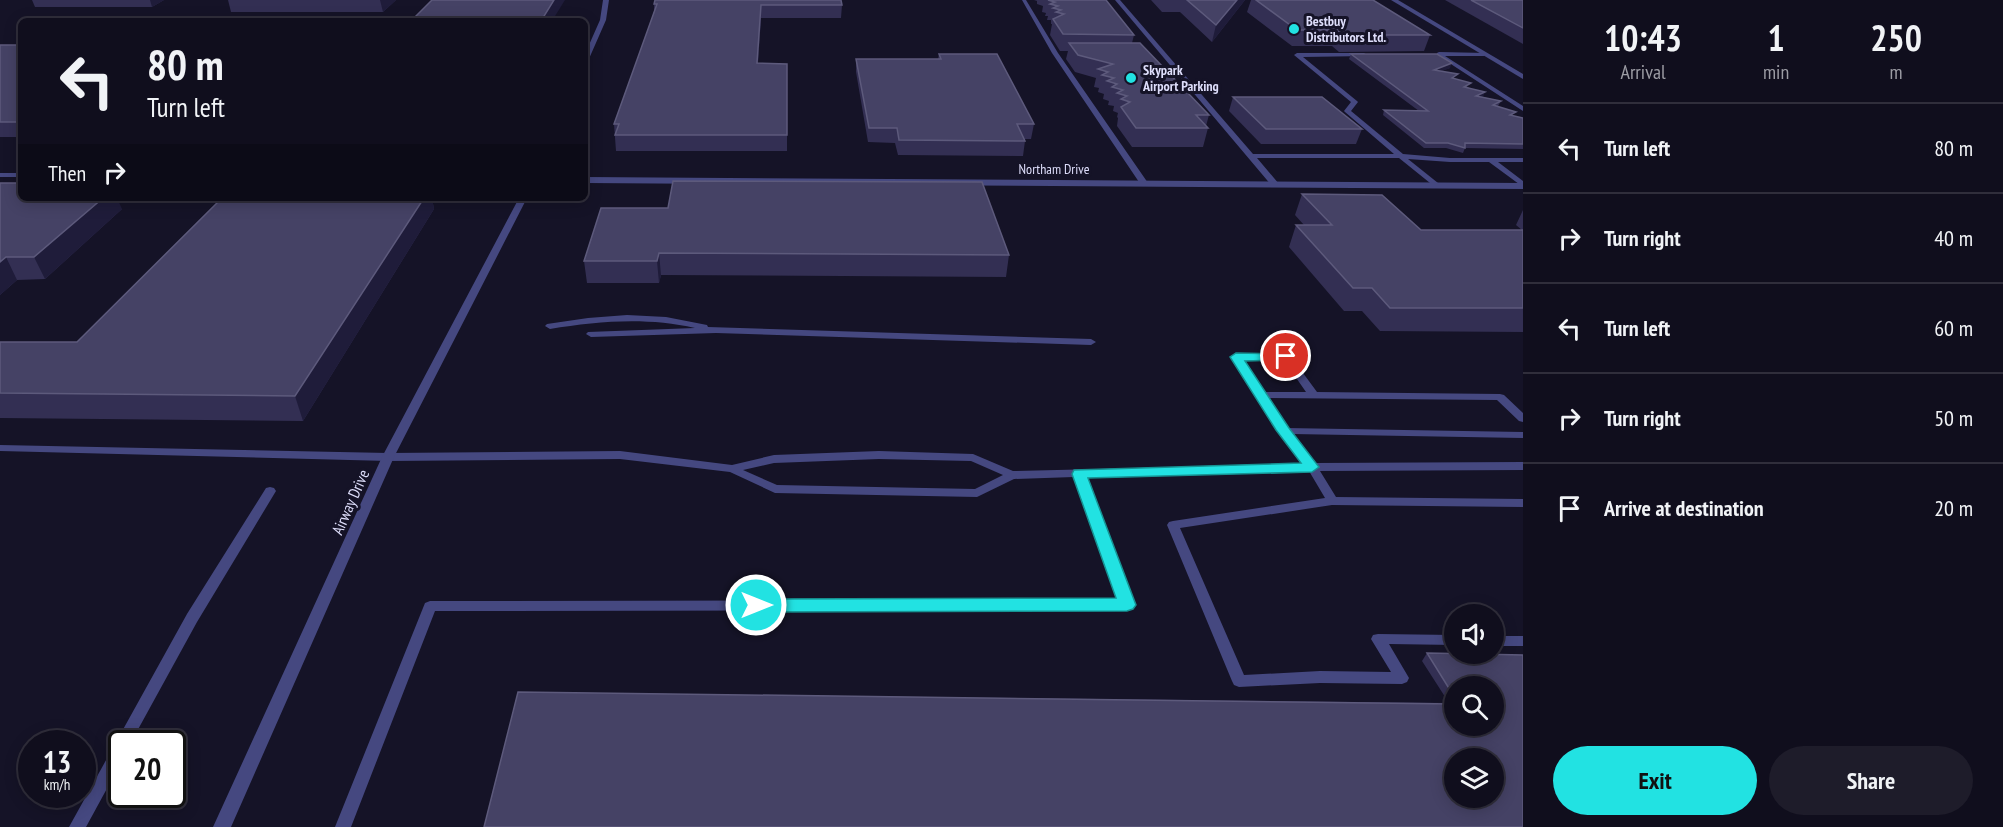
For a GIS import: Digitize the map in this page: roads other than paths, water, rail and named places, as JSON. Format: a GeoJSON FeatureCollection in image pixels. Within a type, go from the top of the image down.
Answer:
{"type":"FeatureCollection","features":[{"type":"Feature","properties":{"kind":"street"},"geometry":{"type":"LineString","coordinates":[[588,54],[603,20],[606,0]]}},
{"type":"Feature","properties":{"kind":"street"},"geometry":{"type":"LineString","coordinates":[[1394,0],[1523,77]]}},
{"type":"Feature","properties":{"kind":"street"},"geometry":{"type":"LineString","coordinates":[[0,175],[18,175]]}},
{"type":"Feature","properties":{"kind":"street","name":"Northam Drive"},"geometry":{"type":"LineString","coordinates":[[588,180],[1523,186]]}},
{"type":"Feature","properties":{"kind":"street","name":"Airway Drive"},"geometry":{"type":"LineString","coordinates":[[222,827],[388,457],[521,201]]}},
{"type":"Feature","properties":{"kind":"lane"},"geometry":{"type":"LineString","coordinates":[[1024,0],[1056,54],[1144,183]]}},
{"type":"Feature","properties":{"kind":"lane"},"geometry":{"type":"LineString","coordinates":[[1117,0],[1275,184]]}},
{"type":"Feature","properties":{"kind":"lane"},"geometry":{"type":"LineString","coordinates":[[1056,54],[1066,55]]}},
{"type":"Feature","properties":{"kind":"lane"},"geometry":{"type":"LineString","coordinates":[[1431,54],[1484,54]]}},
{"type":"Feature","properties":{"kind":"lane"},"geometry":{"type":"LineString","coordinates":[[1439,54],[1523,109]]}},
{"type":"Feature","properties":{"kind":"lane"},"geometry":{"type":"LineString","coordinates":[[1375,55],[1297,55],[1355,102],[1347,111],[1435,185]]}},
{"type":"Feature","properties":{"kind":"lane"},"geometry":{"type":"LineString","coordinates":[[1153,56],[1164,56]]}},
{"type":"Feature","properties":{"kind":"lane"},"geometry":{"type":"LineString","coordinates":[[1251,156],[1399,156],[1450,160],[1523,160]]}},
{"type":"Feature","properties":{"kind":"lane"},"geometry":{"type":"LineString","coordinates":[[1491,160],[1523,186]]}},
{"type":"Feature","properties":{"kind":"lane"},"geometry":{"type":"LineString","coordinates":[[549,326],[585,320],[679,320],[716,330]]}},
{"type":"Feature","properties":{"kind":"lane"},"geometry":{"type":"LineString","coordinates":[[591,334],[716,330],[1091,342]]}},
{"type":"Feature","properties":{"kind":"lane"},"geometry":{"type":"LineString","coordinates":[[1314,396],[1286,356],[1236,357],[1283,430],[1312,467],[1332,501]]}},
{"type":"Feature","properties":{"kind":"lane"},"geometry":{"type":"LineString","coordinates":[[1261,395],[1500,397],[1523,419]]}},
{"type":"Feature","properties":{"kind":"lane"},"geometry":{"type":"LineString","coordinates":[[1283,430],[1523,435]]}},
{"type":"Feature","properties":{"kind":"lane"},"geometry":{"type":"LineString","coordinates":[[0,448],[388,457],[620,455],[732,469],[776,489],[977,493],[1012,475]]}},
{"type":"Feature","properties":{"kind":"lane"},"geometry":{"type":"LineString","coordinates":[[732,469],[774,459],[879,455],[973,458],[1012,475],[1312,467],[1523,466]]}},
{"type":"Feature","properties":{"kind":"lane"},"geometry":{"type":"LineString","coordinates":[[343,827],[430,606],[1127,605],[1079,474]]}},
{"type":"Feature","properties":{"kind":"lane"},"geometry":{"type":"LineString","coordinates":[[130,730],[192,618],[270,491]]}},
{"type":"Feature","properties":{"kind":"lane"},"geometry":{"type":"LineString","coordinates":[[1444,640],[1378,639],[1402,678],[1320,677],[1239,681],[1173,525],[1332,501],[1523,503]]}},
{"type":"Feature","properties":{"kind":"lane"},"geometry":{"type":"LineString","coordinates":[[1504,641],[1523,641]]}},
{"type":"Feature","properties":{"kind":"lane"},"geometry":{"type":"LineString","coordinates":[[77,827],[108,771]]}},
{"type":"Feature","properties":{"kind":"place","name":"Bestbuy Distributors Ltd."},"geometry":{"type":"Point","coordinates":[1294,29]}},
{"type":"Feature","properties":{"kind":"place","name":"Skypark Airport Parking"},"geometry":{"type":"Point","coordinates":[1131,78]}}]}
